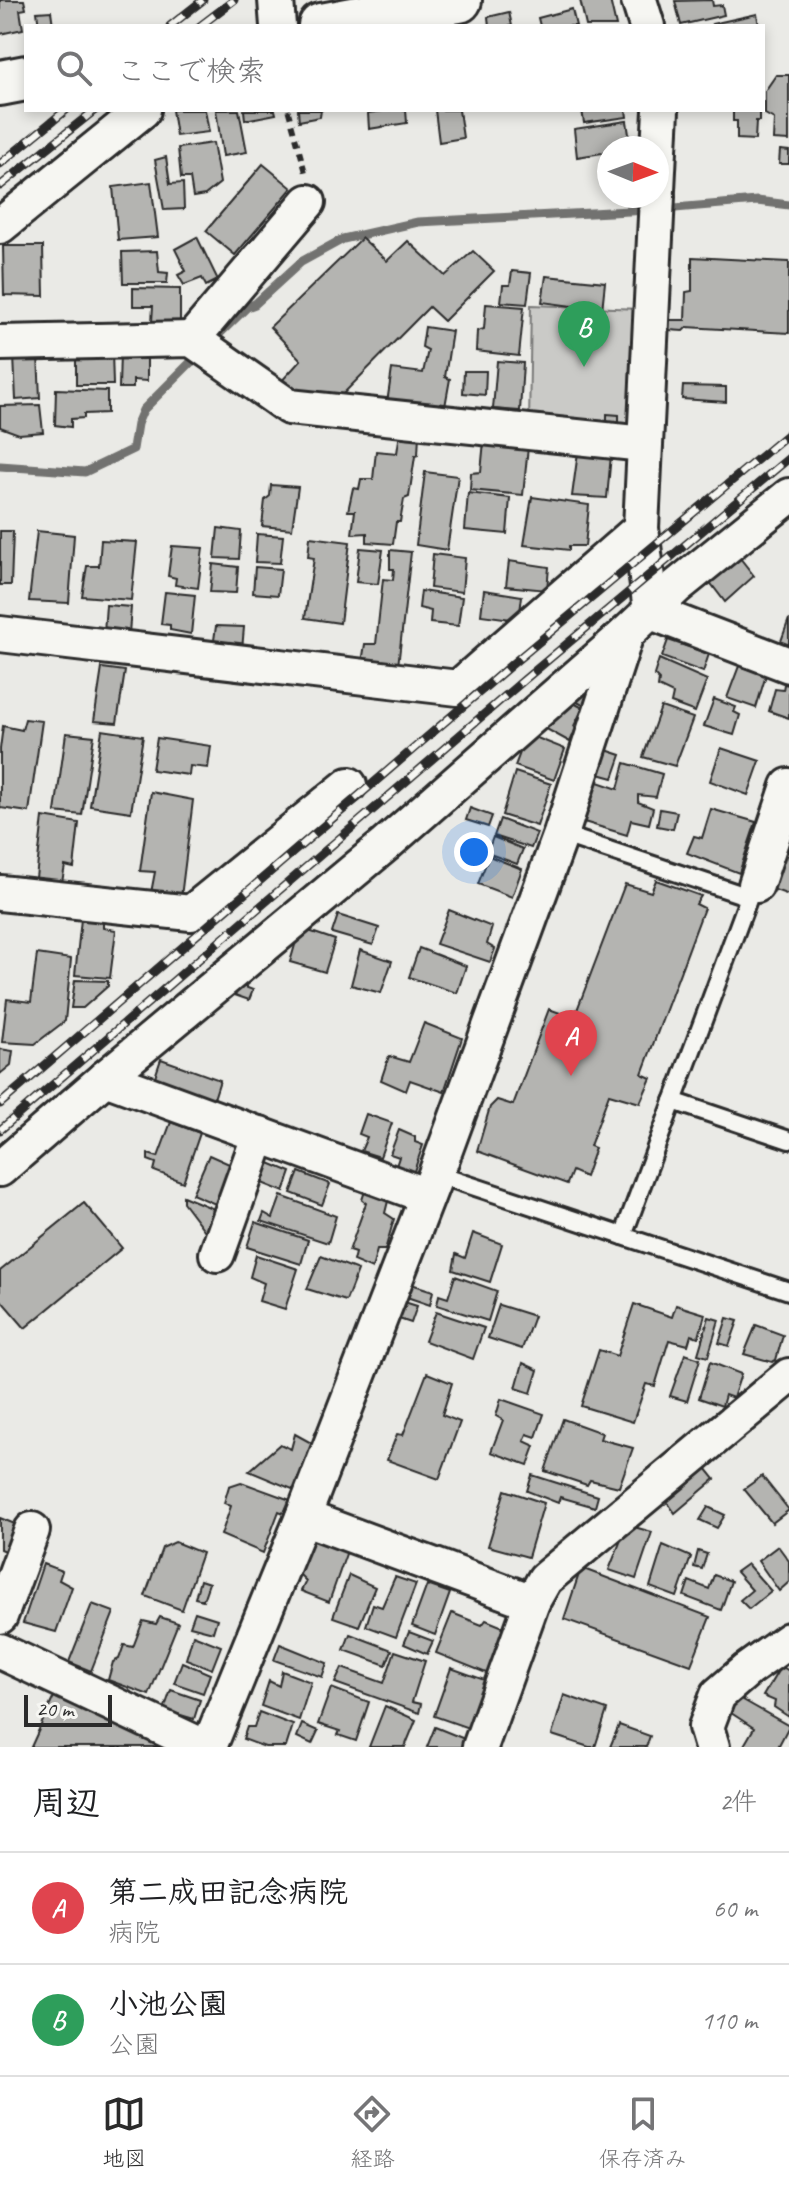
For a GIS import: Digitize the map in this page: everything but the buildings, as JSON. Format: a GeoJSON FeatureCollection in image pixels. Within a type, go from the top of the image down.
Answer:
{"type":"FeatureCollection","features":[{"type":"Feature","properties":{"kind":"main road"},"geometry":{"type":"LineString","coordinates":[[332,24],[459,0]]}},
{"type":"Feature","properties":{"kind":"main road"},"geometry":{"type":"LineString","coordinates":[[0,83],[24,78]]}},
{"type":"Feature","properties":{"kind":"street"},"geometry":{"type":"LineString","coordinates":[[276,0],[278,24]]}},
{"type":"Feature","properties":{"kind":"street"},"geometry":{"type":"LineString","coordinates":[[639,0],[646,24]]}},
{"type":"Feature","properties":{"kind":"street"},"geometry":{"type":"LineString","coordinates":[[0,226],[141,112]]}},
{"type":"Feature","properties":{"kind":"street"},"geometry":{"type":"LineString","coordinates":[[660,136],[661,112]]}},
{"type":"Feature","properties":{"kind":"street"},"geometry":{"type":"LineString","coordinates":[[204,347],[308,202]]}},
{"type":"Feature","properties":{"kind":"street"},"geometry":{"type":"LineString","coordinates":[[0,1651],[207,1747],[303,1517],[432,1185],[639,623],[644,444],[657,211]]}},
{"type":"Feature","properties":{"kind":"street"},"geometry":{"type":"LineString","coordinates":[[0,343],[204,347],[289,407],[644,444]]}},
{"type":"Feature","properties":{"kind":"street"},"geometry":{"type":"LineString","coordinates":[[0,1169],[385,845],[676,587],[789,496]]}},
{"type":"Feature","properties":{"kind":"street"},"geometry":{"type":"LineString","coordinates":[[0,634],[458,688],[641,528]]}},
{"type":"Feature","properties":{"kind":"street"},"geometry":{"type":"LineString","coordinates":[[639,623],[789,665]]}},
{"type":"Feature","properties":{"kind":"street"},"geometry":{"type":"LineString","coordinates":[[0,893],[191,913],[349,785]]}},
{"type":"Feature","properties":{"kind":"street"},"geometry":{"type":"LineString","coordinates":[[756,885],[789,786]]}},
{"type":"Feature","properties":{"kind":"street"},"geometry":{"type":"LineString","coordinates":[[105,1078],[260,1134],[432,1185]]}},
{"type":"Feature","properties":{"kind":"street"},"geometry":{"type":"LineString","coordinates":[[217,1254],[260,1134]]}},
{"type":"Feature","properties":{"kind":"street"},"geometry":{"type":"LineString","coordinates":[[480,1747],[532,1602],[545,1579],[789,1376]]}},
{"type":"Feature","properties":{"kind":"street"},"geometry":{"type":"LineString","coordinates":[[303,1517],[532,1602]]}},
{"type":"Feature","properties":{"kind":"street"},"geometry":{"type":"LineString","coordinates":[[0,1616],[32,1530]]}},
{"type":"Feature","properties":{"kind":"street"},"geometry":{"type":"LineString","coordinates":[[712,1747],[706,1727],[718,1695],[747,1670],[788,1642]]}},
{"type":"Feature","properties":{"kind":"lane"},"geometry":{"type":"LineString","coordinates":[[561,834],[749,897],[623,1236]]}},
{"type":"Feature","properties":{"kind":"lane"},"geometry":{"type":"LineString","coordinates":[[673,1101],[789,1140]]}},
{"type":"Feature","properties":{"kind":"lane"},"geometry":{"type":"LineString","coordinates":[[432,1185],[623,1236],[789,1291]]}},
{"type":"Feature","properties":{"kind":"path"},"geometry":{"type":"LineString","coordinates":[[289,112],[311,191],[308,202]]}},
{"type":"Feature","properties":{"kind":"shaded area"},"geometry":{"type":"Polygon","coordinates":[[[531,305],[641,309],[636,427],[529,426],[531,305]]]}},
{"type":"Feature","properties":{"kind":"waterway"},"geometry":{"type":"LineString","coordinates":[[663,209],[757,201],[789,205]]}},
{"type":"Feature","properties":{"kind":"waterway"},"geometry":{"type":"LineString","coordinates":[[211,342],[301,262],[343,239],[418,222],[649,210]]}},
{"type":"Feature","properties":{"kind":"waterway"},"geometry":{"type":"LineString","coordinates":[[0,466],[85,472],[133,449],[143,410],[200,353]]}},
{"type":"Feature","properties":{"kind":"railway"},"geometry":{"type":"LineString","coordinates":[[173,24],[203,0]]}},
{"type":"Feature","properties":{"kind":"railway"},"geometry":{"type":"LineString","coordinates":[[203,24],[234,0]]}},
{"type":"Feature","properties":{"kind":"railway"},"geometry":{"type":"LineString","coordinates":[[0,164],[64,112]]}},
{"type":"Feature","properties":{"kind":"railway"},"geometry":{"type":"LineString","coordinates":[[0,186],[92,112]]}},
{"type":"Feature","properties":{"kind":"railway"},"geometry":{"type":"LineString","coordinates":[[0,1104],[511,665],[789,433]]}},
{"type":"Feature","properties":{"kind":"railway"},"geometry":{"type":"LineString","coordinates":[[0,1130],[524,680],[789,458]]}},
{"type":"Feature","properties":{"kind":"place","name":"小池公園"},"geometry":{"type":"Point","coordinates":[584,367]}},
{"type":"Feature","properties":{"kind":"place","name":"第二成田記念病院"},"geometry":{"type":"Point","coordinates":[571,1076]}}]}
